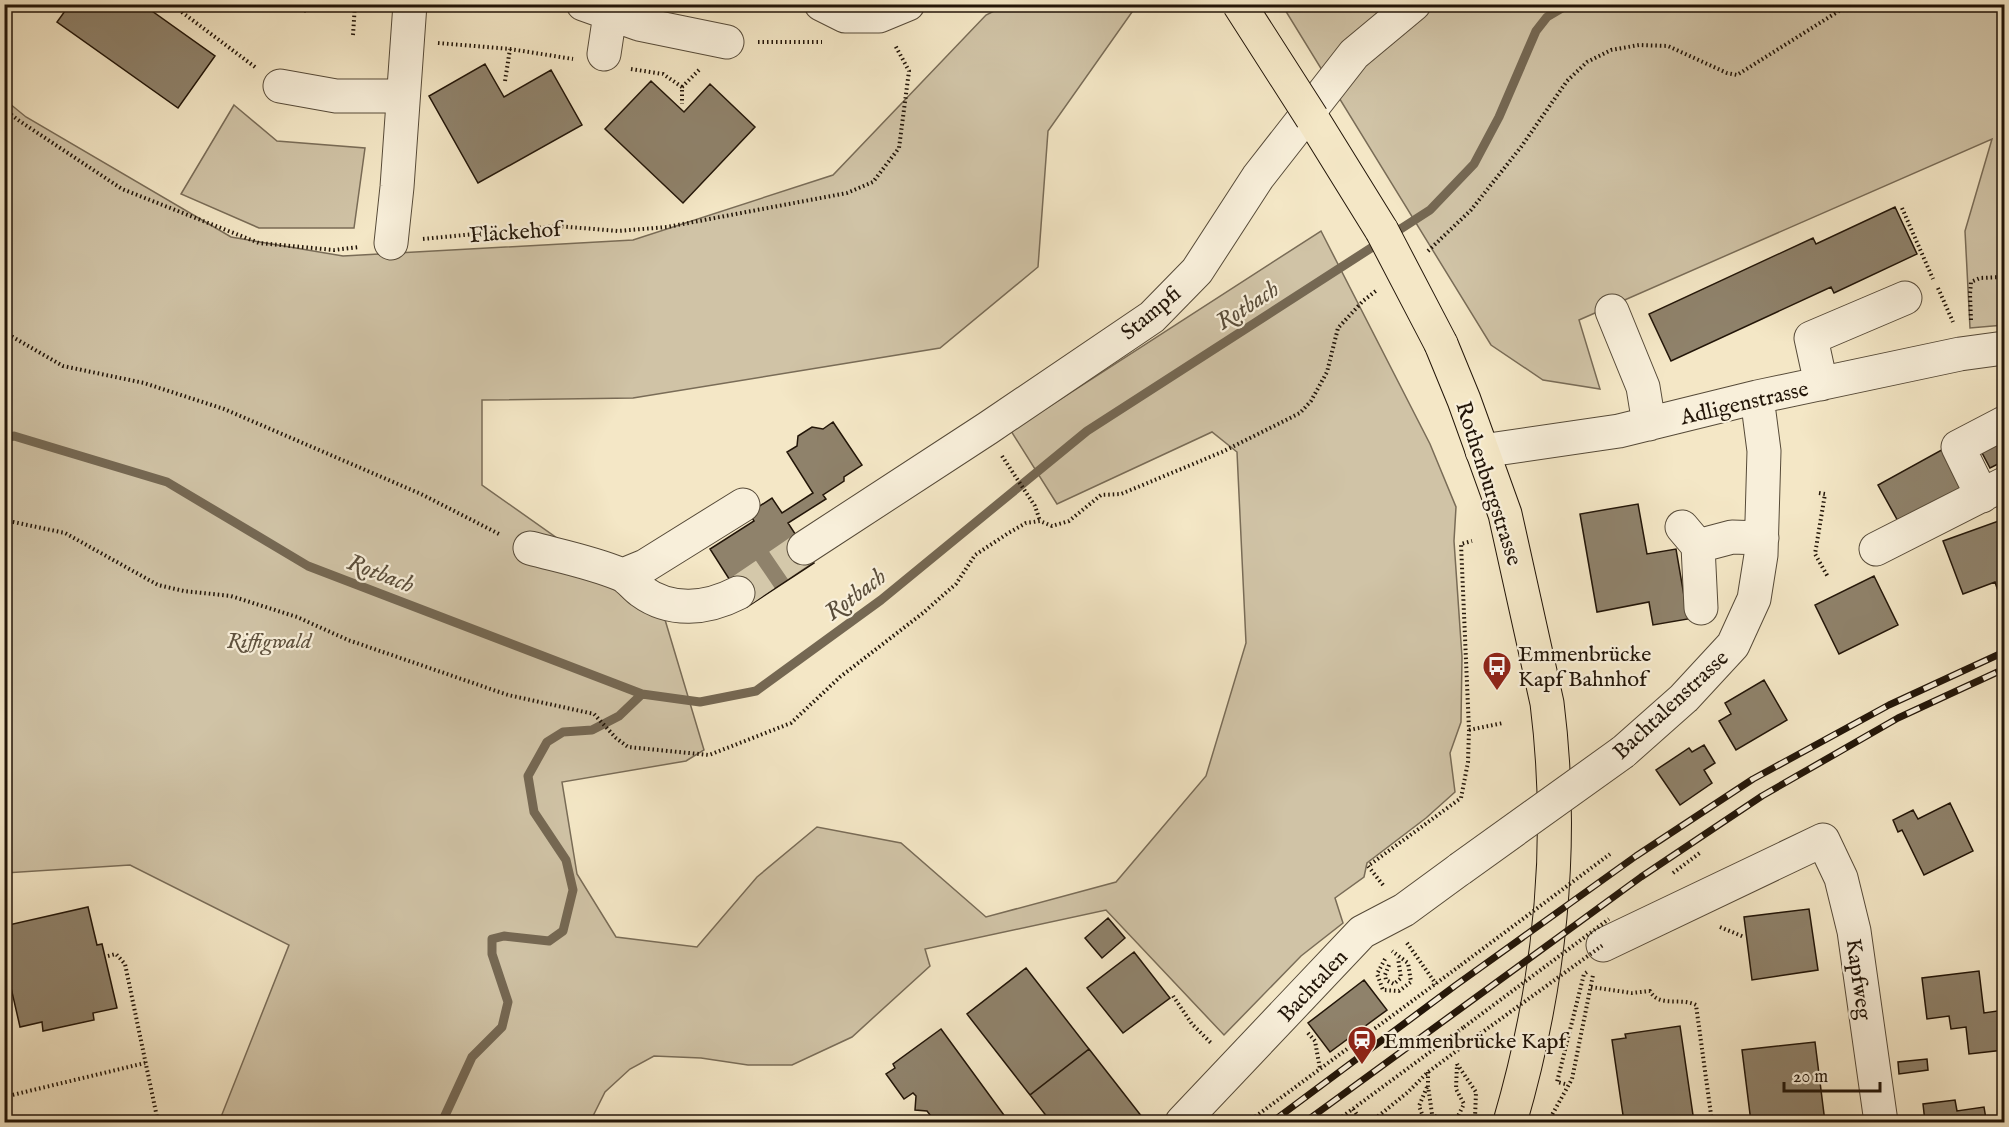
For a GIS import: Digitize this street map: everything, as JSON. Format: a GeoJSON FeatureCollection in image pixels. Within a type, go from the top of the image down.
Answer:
{"type":"FeatureCollection","features":[{"type":"Feature","properties":{"kind":"main road","name":"Rothenburgstrasse"},"geometry":{"type":"LineString","coordinates":[[1239,4],[1382,231],[1441,344],[1505,514],[1547,703],[1554,768],[1554,863],[1548,950],[1530,1048],[1510,1122]]}},
{"type":"Feature","properties":{"kind":"street"},"geometry":{"type":"LineString","coordinates":[[391,243],[410,4]]}},
{"type":"Feature","properties":{"kind":"street"},"geometry":{"type":"LineString","coordinates":[[821,4],[845,16],[893,10]]}},
{"type":"Feature","properties":{"kind":"street","name":"Stampfi"},"geometry":{"type":"LineString","coordinates":[[809,544],[988,428],[1152,317],[1197,271],[1258,177],[1354,54],[1414,4]]}},
{"type":"Feature","properties":{"kind":"street"},"geometry":{"type":"LineString","coordinates":[[604,61],[596,9],[639,24],[727,42]]}},
{"type":"Feature","properties":{"kind":"street"},"geometry":{"type":"LineString","coordinates":[[280,86],[336,96],[403,96]]}},
{"type":"Feature","properties":{"kind":"street"},"geometry":{"type":"LineString","coordinates":[[1821,384],[1811,338],[1905,298]]}},
{"type":"Feature","properties":{"kind":"street"},"geometry":{"type":"LineString","coordinates":[[1612,311],[1643,387],[1649,424]]}},
{"type":"Feature","properties":{"kind":"street","name":"Adligenstrasse"},"geometry":{"type":"LineString","coordinates":[[1482,451],[1619,431],[1757,397],[1991,349]]}},
{"type":"Feature","properties":{"kind":"street","name":"Bachtalenstrasse"},"geometry":{"type":"LineString","coordinates":[[1460,869],[1623,752],[1684,698],[1733,645],[1754,599],[1761,555],[1764,452],[1757,397]]}},
{"type":"Feature","properties":{"kind":"street"},"geometry":{"type":"LineString","coordinates":[[1876,549],[1993,490],[1958,447],[2004,423]]}},
{"type":"Feature","properties":{"kind":"street"},"geometry":{"type":"LineString","coordinates":[[623,575],[645,566],[743,505]]}},
{"type":"Feature","properties":{"kind":"street"},"geometry":{"type":"LineString","coordinates":[[1701,608],[1690,537],[1762,538]]}},
{"type":"Feature","properties":{"kind":"street"},"geometry":{"type":"LineString","coordinates":[[530,548],[623,575],[642,592],[657,600],[675,605],[695,607],[709,605],[738,593]]}},
{"type":"Feature","properties":{"kind":"street","name":"Kapfweg"},"geometry":{"type":"LineString","coordinates":[[1599,951],[1823,840],[1841,878],[1854,931],[1881,1122]]}},
{"type":"Feature","properties":{"kind":"street","name":"Bachtalen"},"geometry":{"type":"LineString","coordinates":[[1182,1122],[1362,932],[1404,910],[1460,869]]}},
{"type":"Feature","properties":{"kind":"path"},"geometry":{"type":"LineString","coordinates":[[171,4],[280,86]]}},
{"type":"Feature","properties":{"kind":"path"},"geometry":{"type":"LineString","coordinates":[[353,35],[355,4]]}},
{"type":"Feature","properties":{"kind":"path"},"geometry":{"type":"LineString","coordinates":[[1422,257],[1471,210],[1521,147],[1567,81],[1587,62],[1611,50],[1639,45],[1668,46],[1727,73],[1737,75],[1850,4]]}},
{"type":"Feature","properties":{"kind":"path","name":"Fläckehof"},"geometry":{"type":"LineString","coordinates":[[4,109],[122,189],[259,243],[334,250],[447,236],[557,226],[618,231],[667,227],[847,193],[873,182],[899,148],[909,71],[893,10]]}},
{"type":"Feature","properties":{"kind":"path"},"geometry":{"type":"LineString","coordinates":[[727,42],[820,43],[830,38]]}},
{"type":"Feature","properties":{"kind":"path"},"geometry":{"type":"LineString","coordinates":[[407,41],[510,49],[604,61],[663,74],[682,87],[682,104]]}},
{"type":"Feature","properties":{"kind":"path"},"geometry":{"type":"LineString","coordinates":[[505,81],[510,49]]}},
{"type":"Feature","properties":{"kind":"path"},"geometry":{"type":"LineString","coordinates":[[1991,349],[1972,323],[1971,282],[1980,278],[2004,277]]}},
{"type":"Feature","properties":{"kind":"path"},"geometry":{"type":"LineString","coordinates":[[4,520],[65,533],[158,585],[184,591],[231,596],[297,616],[348,640],[508,695],[594,714],[616,738],[628,747],[708,755],[791,723],[840,677],[949,590],[980,551],[1026,523],[1040,521],[1052,526],[1069,521],[1101,495],[1121,494],[1222,452],[1300,413],[1311,401],[1327,372],[1338,328],[1363,301],[1380,288]]}},
{"type":"Feature","properties":{"kind":"path"},"geometry":{"type":"LineString","coordinates":[[4,332],[63,366],[144,383],[224,409],[421,494],[475,523],[530,548]]}},
{"type":"Feature","properties":{"kind":"path"},"geometry":{"type":"LineString","coordinates":[[996,446],[1035,506],[1040,521]]}},
{"type":"Feature","properties":{"kind":"path"},"geometry":{"type":"LineString","coordinates":[[1819,493],[1825,494],[1815,554],[1828,577]]}},
{"type":"Feature","properties":{"kind":"path"},"geometry":{"type":"LineString","coordinates":[[1385,888],[1368,866],[1461,798],[1468,762],[1468,730],[1461,544],[1472,541]]}},
{"type":"Feature","properties":{"kind":"path"},"geometry":{"type":"LineString","coordinates":[[1468,730],[1503,723]]}},
{"type":"Feature","properties":{"kind":"path"},"geometry":{"type":"LineString","coordinates":[[1248,1122],[1611,854]]}},
{"type":"Feature","properties":{"kind":"path"},"geometry":{"type":"LineString","coordinates":[[1721,927],[1744,937]]}},
{"type":"Feature","properties":{"kind":"path"},"geometry":{"type":"LineString","coordinates":[[1402,935],[1436,984]]}},
{"type":"Feature","properties":{"kind":"path"},"geometry":{"type":"LineString","coordinates":[[1548,1122],[1572,1079],[1599,951]]}},
{"type":"Feature","properties":{"kind":"path"},"geometry":{"type":"LineString","coordinates":[[1335,1122],[1464,1027],[1599,951]]}},
{"type":"Feature","properties":{"kind":"path"},"geometry":{"type":"LineString","coordinates":[[1371,1122],[1408,1092],[1428,1072],[1599,951]]}},
{"type":"Feature","properties":{"kind":"path"},"geometry":{"type":"LineString","coordinates":[[1565,1084],[1557,1083],[1584,974],[1599,951]]}},
{"type":"Feature","properties":{"kind":"path"},"geometry":{"type":"LineString","coordinates":[[108,956],[116,954],[125,964],[158,1122]]}},
{"type":"Feature","properties":{"kind":"path"},"geometry":{"type":"LineString","coordinates":[[1385,959],[1377,974],[1383,990],[1399,992],[1411,982],[1408,963],[1398,957],[1401,978],[1394,984],[1390,984],[1384,975],[1389,965]]}},
{"type":"Feature","properties":{"kind":"path"},"geometry":{"type":"LineString","coordinates":[[1591,987],[1632,993],[1650,991],[1661,1001],[1688,1001],[1696,1005],[1712,1122]]}},
{"type":"Feature","properties":{"kind":"path"},"geometry":{"type":"LineString","coordinates":[[1173,996],[1192,1024],[1236,1065]]}},
{"type":"Feature","properties":{"kind":"path"},"geometry":{"type":"LineString","coordinates":[[1312,1037],[1315,1041],[1320,1069]]}},
{"type":"Feature","properties":{"kind":"path"},"geometry":{"type":"LineString","coordinates":[[4,1097],[145,1063]]}},
{"type":"Feature","properties":{"kind":"path"},"geometry":{"type":"LineString","coordinates":[[1428,1072],[1432,1114],[1447,1121],[1456,1118],[1464,1104],[1456,1089],[1457,1064],[1476,1092],[1474,1118],[1469,1122]]}},
{"type":"Feature","properties":{"kind":"path"},"geometry":{"type":"LineString","coordinates":[[1425,1122],[1419,1106],[1428,1086]]}},
{"type":"Feature","properties":{"kind":"path"},"geometry":{"type":"LineString","coordinates":[[1353,1109],[1362,1122]]}},
{"type":"Feature","properties":{"kind":"green space","name":"Riffigwald"},"geometry":{"type":"Polygon","coordinates":[[[1006,5],[1137,5],[1048,131],[1038,267],[940,348],[633,398],[482,400],[482,485],[663,613],[704,750],[686,761],[562,782],[577,874],[616,937],[697,947],[757,877],[817,827],[901,843],[986,917],[1116,882],[1206,776],[1246,643],[1237,452],[1212,432],[1057,504],[1011,431],[1321,231],[1430,444],[1456,507],[1454,541],[1462,657],[1461,722],[1450,753],[1455,792],[1426,818],[1367,863],[1364,877],[1335,898],[1343,923],[1301,956],[1224,1035],[1106,910],[925,949],[930,966],[852,1037],[792,1065],[748,1065],[701,1058],[654,1056],[630,1069],[605,1092],[590,1122],[219,1122],[289,945],[130,865],[5,873],[4,99],[26,117],[231,237],[343,256],[633,240],[833,175],[986,15],[1006,5]]]}},
{"type":"Feature","properties":{"kind":"green space"},"geometry":{"type":"Polygon","coordinates":[[[1282,5],[2004,5],[2004,325],[1970,328],[1965,231],[1992,139],[1579,320],[1600,389],[1543,380],[1491,345],[1282,5]]]}},
{"type":"Feature","properties":{"kind":"green space"},"geometry":{"type":"Polygon","coordinates":[[[234,105],[277,141],[365,148],[354,228],[259,228],[181,194],[234,105]]]}},
{"type":"Feature","properties":{"kind":"building"},"geometry":{"type":"Polygon","coordinates":[[[70,4],[142,4],[215,56],[178,108],[57,22],[70,4]]]}},
{"type":"Feature","properties":{"kind":"building"},"geometry":{"type":"Polygon","coordinates":[[[295,4],[311,4],[305,12],[295,4]]]}},
{"type":"Feature","properties":{"kind":"building"},"geometry":{"type":"Polygon","coordinates":[[[485,64],[504,97],[551,70],[582,125],[478,183],[429,96],[485,64]]]}},
{"type":"Feature","properties":{"kind":"building"},"geometry":{"type":"Polygon","coordinates":[[[651,81],[684,112],[710,84],[755,127],[683,203],[605,129],[651,81]]]}},
{"type":"Feature","properties":{"kind":"building"},"geometry":{"type":"Polygon","coordinates":[[[1895,207],[1917,254],[1834,293],[1831,287],[1671,361],[1649,314],[1813,238],[1816,244],[1895,207]]]}},
{"type":"Feature","properties":{"kind":"building"},"geometry":{"type":"Polygon","coordinates":[[[833,422],[862,465],[823,495],[826,499],[788,523],[814,563],[747,607],[710,549],[754,521],[749,513],[772,498],[782,513],[813,493],[787,452],[797,446],[798,436],[812,427],[823,429],[833,422]]]}},
{"type":"Feature","properties":{"kind":"building"},"geometry":{"type":"Polygon","coordinates":[[[2000,436],[2004,444],[2004,461],[1990,468],[1979,447],[2000,436]]]}},
{"type":"Feature","properties":{"kind":"building"},"geometry":{"type":"Polygon","coordinates":[[[1947,447],[1967,485],[1899,523],[1878,485],[1947,447]]]}},
{"type":"Feature","properties":{"kind":"building"},"geometry":{"type":"Polygon","coordinates":[[[1638,504],[1647,554],[1676,549],[1688,619],[1653,625],[1649,602],[1597,612],[1580,514],[1638,504]]]}},
{"type":"Feature","properties":{"kind":"building"},"geometry":{"type":"Polygon","coordinates":[[[2004,519],[2004,588],[1998,591],[1995,582],[1963,594],[1943,541],[2004,519]]]}},
{"type":"Feature","properties":{"kind":"building"},"geometry":{"type":"Polygon","coordinates":[[[1874,576],[1898,625],[1839,654],[1815,605],[1874,576]]]}},
{"type":"Feature","properties":{"kind":"building"},"geometry":{"type":"Polygon","coordinates":[[[1764,680],[1787,720],[1736,750],[1719,721],[1731,714],[1725,703],[1764,680]]]}},
{"type":"Feature","properties":{"kind":"building"},"geometry":{"type":"Polygon","coordinates":[[[1704,745],[1715,763],[1704,770],[1712,783],[1680,805],[1656,770],[1689,748],[1692,752],[1704,745]]]}},
{"type":"Feature","properties":{"kind":"building"},"geometry":{"type":"Polygon","coordinates":[[[1950,803],[1973,851],[1924,875],[1902,830],[1898,832],[1893,820],[1913,810],[1918,819],[1950,803]]]}},
{"type":"Feature","properties":{"kind":"building"},"geometry":{"type":"Polygon","coordinates":[[[88,907],[97,945],[102,944],[117,1008],[93,1013],[94,1020],[43,1031],[42,1022],[20,1027],[4,957],[4,926],[88,907]]]}},
{"type":"Feature","properties":{"kind":"building"},"geometry":{"type":"Polygon","coordinates":[[[1809,909],[1818,970],[1752,980],[1744,917],[1809,909]]]}},
{"type":"Feature","properties":{"kind":"building"},"geometry":{"type":"Polygon","coordinates":[[[1108,918],[1125,938],[1102,958],[1085,938],[1108,918]]]}},
{"type":"Feature","properties":{"kind":"building"},"geometry":{"type":"Polygon","coordinates":[[[1134,952],[1170,998],[1123,1033],[1087,988],[1134,952]]]}},
{"type":"Feature","properties":{"kind":"building"},"geometry":{"type":"Polygon","coordinates":[[[1026,968],[1089,1049],[1030,1095],[967,1014],[1026,968]]]}},
{"type":"Feature","properties":{"kind":"building"},"geometry":{"type":"Polygon","coordinates":[[[1979,971],[1984,1013],[2004,1010],[2004,1050],[1969,1054],[1966,1027],[1951,1029],[1949,1016],[1927,1019],[1922,978],[1979,971]]]}},
{"type":"Feature","properties":{"kind":"building"},"geometry":{"type":"Polygon","coordinates":[[[1364,980],[1387,1010],[1330,1052],[1308,1023],[1364,980]]]}},
{"type":"Feature","properties":{"kind":"building"},"geometry":{"type":"Polygon","coordinates":[[[1680,1026],[1694,1122],[1624,1122],[1612,1040],[1626,1038],[1625,1034],[1680,1026]]]}},
{"type":"Feature","properties":{"kind":"building"},"geometry":{"type":"Polygon","coordinates":[[[941,1029],[1009,1122],[931,1122],[934,1120],[927,1111],[915,1110],[916,1096],[913,1093],[904,1099],[886,1074],[895,1068],[893,1064],[941,1029]]]}},
{"type":"Feature","properties":{"kind":"building"},"geometry":{"type":"Polygon","coordinates":[[[1815,1042],[1825,1122],[1751,1122],[1742,1050],[1815,1042]]]}},
{"type":"Feature","properties":{"kind":"building"},"geometry":{"type":"Polygon","coordinates":[[[1089,1049],[1146,1122],[1051,1122],[1030,1095],[1089,1049]]]}},
{"type":"Feature","properties":{"kind":"building"},"geometry":{"type":"Polygon","coordinates":[[[1927,1059],[1928,1070],[1899,1074],[1898,1062],[1927,1059]]]}},
{"type":"Feature","properties":{"kind":"building"},"geometry":{"type":"Polygon","coordinates":[[[1955,1100],[1957,1111],[1984,1107],[1986,1119],[1963,1122],[1925,1122],[1923,1104],[1955,1100]]]}},
{"type":"Feature","properties":{"kind":"waterway","name":"Rotbach"},"geometry":{"type":"LineString","coordinates":[[4,439],[14,436],[167,482],[308,566],[642,694],[700,702],[756,691],[881,600],[1087,431],[1430,210],[1474,164],[1499,117],[1536,31],[1547,17],[1569,4]]}},
{"type":"Feature","properties":{"kind":"waterway"},"geometry":{"type":"LineString","coordinates":[[442,1122],[472,1057],[502,1027],[508,1002],[492,954],[492,939],[504,936],[549,941],[563,931],[573,890],[566,860],[534,812],[528,776],[547,742],[563,732],[592,730],[619,716],[642,694]]}},
{"type":"Feature","properties":{"kind":"tunnel"},"geometry":{"type":"LineString","coordinates":[[738,593],[804,548]]}},
{"type":"Feature","properties":{"kind":"railway"},"geometry":{"type":"LineString","coordinates":[[1272,1122],[1456,985],[1636,856],[1753,779],[1889,705],[2004,652]]}},
{"type":"Feature","properties":{"kind":"railway"},"geometry":{"type":"LineString","coordinates":[[1305,1122],[1641,877],[1762,796],[1898,718],[2004,669]]}},
{"type":"Feature","properties":{"kind":"place","name":"Emmenbrücke Kapf Bahnhof"},"geometry":{"type":"Point","coordinates":[1497,692]}},
{"type":"Feature","properties":{"kind":"place","name":"Emmenbrücke Kapf"},"geometry":{"type":"Point","coordinates":[1362,1066]}}]}
